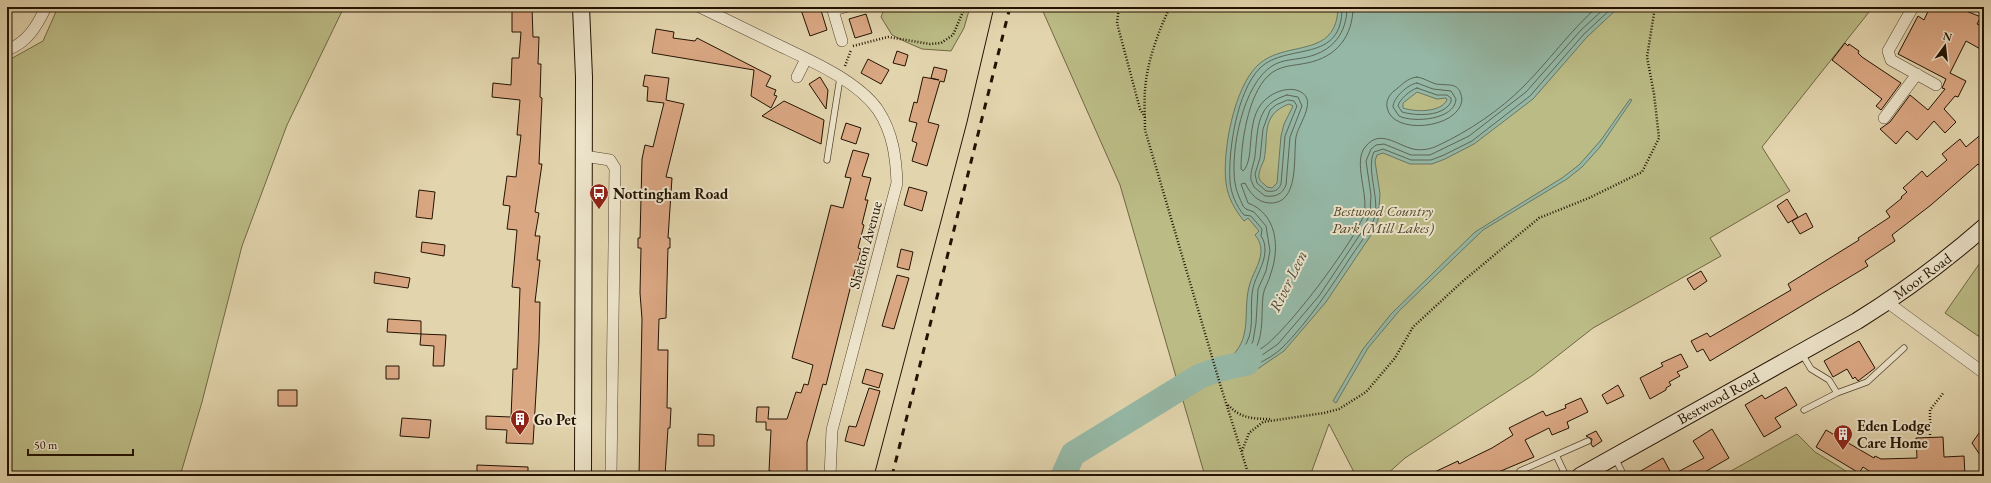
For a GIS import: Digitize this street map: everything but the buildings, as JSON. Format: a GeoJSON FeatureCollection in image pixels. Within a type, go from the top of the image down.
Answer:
{"type":"FeatureCollection","features":[{"type":"Feature","properties":{"kind":"main road"},"geometry":{"type":"LineString","coordinates":[[581,7],[584,77],[583,476]]}},
{"type":"Feature","properties":{"kind":"main road","name":"Moor Road"},"geometry":{"type":"LineString","coordinates":[[1857,321],[1887,302],[1945,260],[1984,227]]}},
{"type":"Feature","properties":{"kind":"main road","name":"Bestwood Road"},"geometry":{"type":"LineString","coordinates":[[1580,476],[1857,321]]}},
{"type":"Feature","properties":{"kind":"street"},"geometry":{"type":"LineString","coordinates":[[7,50],[17,45],[32,32],[46,7]]}},
{"type":"Feature","properties":{"kind":"street","name":"Shelton Avenue"},"geometry":{"type":"LineString","coordinates":[[700,7],[713,10],[806,59],[840,78],[862,93],[877,110],[886,126],[896,157],[897,183],[832,430],[830,476]]}},
{"type":"Feature","properties":{"kind":"street"},"geometry":{"type":"LineString","coordinates":[[842,41],[833,9],[844,7]]}},
{"type":"Feature","properties":{"kind":"street"},"geometry":{"type":"LineString","coordinates":[[1913,7],[1888,51],[1891,60],[1936,85]]}},
{"type":"Feature","properties":{"kind":"street"},"geometry":{"type":"LineString","coordinates":[[797,77],[806,59]]}},
{"type":"Feature","properties":{"kind":"street"},"geometry":{"type":"LineString","coordinates":[[1884,118],[1917,74]]}},
{"type":"Feature","properties":{"kind":"street"},"geometry":{"type":"LineString","coordinates":[[584,156],[602,157],[610,160],[614,168],[611,476]]}},
{"type":"Feature","properties":{"kind":"street"},"geometry":{"type":"LineString","coordinates":[[1887,302],[1984,373]]}},
{"type":"Feature","properties":{"kind":"lane"},"geometry":{"type":"LineString","coordinates":[[827,160],[840,78]]}},
{"type":"Feature","properties":{"kind":"lane"},"geometry":{"type":"LineString","coordinates":[[1804,410],[1837,393],[1867,382],[1904,348]]}},
{"type":"Feature","properties":{"kind":"lane"},"geometry":{"type":"LineString","coordinates":[[1801,352],[1811,369],[1830,380],[1837,393]]}},
{"type":"Feature","properties":{"kind":"lane"},"geometry":{"type":"LineString","coordinates":[[1520,471],[1588,441]]}},
{"type":"Feature","properties":{"kind":"lane"},"geometry":{"type":"LineString","coordinates":[[1556,455],[1566,476]]}},
{"type":"Feature","properties":{"kind":"lane"},"geometry":{"type":"LineString","coordinates":[[1614,457],[1624,476]]}},
{"type":"Feature","properties":{"kind":"path"},"geometry":{"type":"LineString","coordinates":[[840,78],[852,46],[888,37],[930,44],[941,43],[953,35],[966,7]]}},
{"type":"Feature","properties":{"kind":"path"},"geometry":{"type":"LineString","coordinates":[[1119,7],[1117,23],[1140,109],[1145,118]]}},
{"type":"Feature","properties":{"kind":"path"},"geometry":{"type":"LineString","coordinates":[[1170,7],[1160,26],[1149,65],[1145,90],[1145,130],[1214,365],[1249,476]]}},
{"type":"Feature","properties":{"kind":"path"},"geometry":{"type":"LineString","coordinates":[[1242,451],[1245,440],[1253,429],[1263,422],[1324,413],[1339,409],[1366,392],[1395,358],[1413,327],[1463,281],[1539,218],[1589,198],[1642,172],[1658,138],[1654,94],[1647,57],[1655,7]]}},
{"type":"Feature","properties":{"kind":"path"},"geometry":{"type":"LineString","coordinates":[[1930,438],[1930,410],[1944,392]]}},
{"type":"Feature","properties":{"kind":"path"},"geometry":{"type":"LineString","coordinates":[[1226,404],[1236,414],[1244,417],[1277,420]]}},
{"type":"Feature","properties":{"kind":"green space"},"geometry":{"type":"Polygon","coordinates":[[[58,7],[344,7],[287,125],[242,246],[202,402],[180,476],[7,476],[7,61],[43,41],[58,7]]]}},
{"type":"Feature","properties":{"kind":"green space"},"geometry":{"type":"Polygon","coordinates":[[[885,7],[970,7],[964,28],[951,51],[922,49],[892,35],[881,17],[885,7]]]}},
{"type":"Feature","properties":{"kind":"green space","name":"Bestwood Country Park (Mill Lakes)"},"geometry":{"type":"Polygon","coordinates":[[[1041,7],[1873,7],[1762,147],[1790,191],[1710,238],[1721,256],[1593,328],[1533,375],[1405,458],[1385,476],[1356,476],[1329,424],[1310,476],[1205,476],[1120,185],[1041,7]]]}},
{"type":"Feature","properties":{"kind":"green space"},"geometry":{"type":"Polygon","coordinates":[[[1984,257],[1984,340],[1945,313],[1984,257]]]}},
{"type":"Feature","properties":{"kind":"green space"},"geometry":{"type":"Polygon","coordinates":[[[1797,434],[1815,452],[1854,476],[1722,476],[1797,434]]]}},
{"type":"Feature","properties":{"kind":"water"},"geometry":{"type":"Polygon","coordinates":[[[1338,7],[1618,8],[1587,37],[1533,99],[1474,144],[1432,164],[1410,164],[1383,153],[1377,155],[1375,161],[1380,194],[1378,220],[1371,235],[1326,302],[1284,351],[1259,368],[1225,380],[1217,360],[1233,355],[1243,339],[1246,322],[1247,296],[1261,252],[1260,242],[1255,235],[1259,231],[1248,218],[1244,221],[1238,213],[1230,199],[1226,183],[1225,170],[1228,138],[1236,104],[1242,88],[1258,65],[1269,57],[1282,52],[1320,42],[1329,35],[1335,24],[1338,7]],[[1417,92],[1403,103],[1403,108],[1420,111],[1433,109],[1444,104],[1447,100],[1446,98],[1437,99],[1417,92]],[[1289,104],[1274,114],[1268,127],[1264,160],[1259,176],[1260,181],[1267,187],[1272,188],[1277,183],[1281,136],[1284,124],[1293,106],[1289,104]]]}},
{"type":"Feature","properties":{"kind":"water"},"geometry":{"type":"Polygon","coordinates":[[[1630,99],[1632,100],[1600,147],[1582,167],[1567,179],[1483,230],[1399,311],[1368,348],[1336,403],[1333,401],[1363,349],[1391,314],[1475,232],[1562,178],[1579,165],[1601,140],[1630,99]]]}},
{"type":"Feature","properties":{"kind":"waterway","name":"River Leen"},"geometry":{"type":"LineString","coordinates":[[1063,476],[1073,454],[1200,376],[1220,369],[1247,363],[1250,356]]}},
{"type":"Feature","properties":{"kind":"tram line"},"geometry":{"type":"LineString","coordinates":[[874,476],[967,122],[994,7]]}},
{"type":"Feature","properties":{"kind":"railway"},"geometry":{"type":"LineString","coordinates":[[892,476],[1010,7]]}},
{"type":"Feature","properties":{"kind":"place","name":"Nottingham Road"},"geometry":{"type":"Point","coordinates":[599,210]}},
{"type":"Feature","properties":{"kind":"place","name":"Go Pet"},"geometry":{"type":"Point","coordinates":[520,436]}},
{"type":"Feature","properties":{"kind":"place","name":"Eden Lodge Care Home"},"geometry":{"type":"Point","coordinates":[1843,451]}}]}
